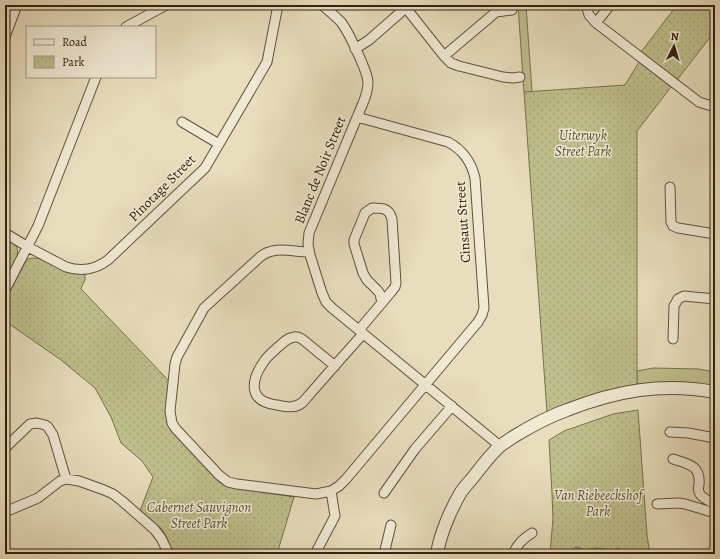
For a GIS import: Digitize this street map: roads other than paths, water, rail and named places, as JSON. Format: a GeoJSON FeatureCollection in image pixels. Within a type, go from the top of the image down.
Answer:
{"type":"FeatureCollection","features":[{"type":"Feature","properties":{"kind":"street"},"geometry":{"type":"LineString","coordinates":[[5,37],[17,5]]}},
{"type":"Feature","properties":{"kind":"street"},"geometry":{"type":"LineString","coordinates":[[128,26],[166,5]]}},
{"type":"Feature","properties":{"kind":"street","name":"Pinotage Street"},"geometry":{"type":"LineString","coordinates":[[5,233],[66,267],[87,270],[103,264],[205,168],[267,62],[278,5]]}},
{"type":"Feature","properties":{"kind":"street","name":"Blanc de Noir Street"},"geometry":{"type":"LineString","coordinates":[[322,5],[341,22],[365,68],[368,81],[366,97],[312,225],[308,238],[309,252],[324,298],[332,308],[500,446]]}},
{"type":"Feature","properties":{"kind":"street"},"geometry":{"type":"LineString","coordinates":[[586,5],[589,15],[596,23],[699,102],[715,107]]}},
{"type":"Feature","properties":{"kind":"street"},"geometry":{"type":"LineString","coordinates":[[596,23],[610,5]]}},
{"type":"Feature","properties":{"kind":"street"},"geometry":{"type":"LineString","coordinates":[[356,49],[369,40],[407,7],[451,63],[503,77],[520,77]]}},
{"type":"Feature","properties":{"kind":"street"},"geometry":{"type":"LineString","coordinates":[[444,56],[496,12],[512,10]]}},
{"type":"Feature","properties":{"kind":"street"},"geometry":{"type":"LineString","coordinates":[[5,290],[28,247],[47,205],[96,78]]}},
{"type":"Feature","properties":{"kind":"street","name":"Cinsaut Street"},"geometry":{"type":"LineString","coordinates":[[331,491],[346,479],[478,322],[483,312],[473,172],[471,165],[464,154],[448,142],[357,117]]}},
{"type":"Feature","properties":{"kind":"street"},"geometry":{"type":"LineString","coordinates":[[182,122],[219,144]]}},
{"type":"Feature","properties":{"kind":"street"},"geometry":{"type":"LineString","coordinates":[[670,187],[671,222],[674,226],[715,234]]}},
{"type":"Feature","properties":{"kind":"street"},"geometry":{"type":"LineString","coordinates":[[335,366],[302,339],[299,337],[292,337],[286,340],[263,362],[255,379],[255,392],[262,401],[269,404],[291,407],[297,406],[303,402],[335,366],[395,287],[392,219],[390,213],[386,209],[372,208],[365,213],[354,240],[354,244],[363,273],[367,280],[380,294],[382,303]]}},
{"type":"Feature","properties":{"kind":"street"},"geometry":{"type":"LineString","coordinates":[[309,252],[279,250],[266,252],[204,308],[176,360],[170,411],[172,423],[176,429],[218,475],[228,482],[309,494],[331,491],[335,516],[315,554]]}},
{"type":"Feature","properties":{"kind":"street"},"geometry":{"type":"LineString","coordinates":[[673,339],[674,306],[678,299],[684,296],[715,299]]}},
{"type":"Feature","properties":{"kind":"street"},"geometry":{"type":"LineString","coordinates":[[437,554],[448,517],[462,492],[489,457],[500,446],[522,431],[546,418],[574,407],[634,390],[687,388],[715,392]]}},
{"type":"Feature","properties":{"kind":"street"},"geometry":{"type":"LineString","coordinates":[[384,493],[416,449],[452,406]]}},
{"type":"Feature","properties":{"kind":"street"},"geometry":{"type":"LineString","coordinates":[[5,448],[30,424],[45,424],[53,435],[66,479]]}},
{"type":"Feature","properties":{"kind":"street"},"geometry":{"type":"LineString","coordinates":[[670,432],[688,433],[715,438]]}},
{"type":"Feature","properties":{"kind":"street"},"geometry":{"type":"LineString","coordinates":[[673,459],[692,466],[698,471],[698,489],[700,494],[715,505]]}},
{"type":"Feature","properties":{"kind":"street"},"geometry":{"type":"LineString","coordinates":[[5,512],[38,498],[60,481],[66,479],[79,481],[113,494],[154,528],[169,554]]}},
{"type":"Feature","properties":{"kind":"street"},"geometry":{"type":"LineString","coordinates":[[657,504],[685,504],[715,513]]}},
{"type":"Feature","properties":{"kind":"street"},"geometry":{"type":"LineString","coordinates":[[384,554],[391,525]]}},
{"type":"Feature","properties":{"kind":"street"},"geometry":{"type":"LineString","coordinates":[[513,554],[516,546],[532,533]]}},
{"type":"Feature","properties":{"kind":"water"},"geometry":{"type":"Polygon","coordinates":[[[575,547],[583,550],[597,548],[612,550],[619,548],[623,554],[568,554],[575,547]]]}},
{"type":"Feature","properties":{"kind":"park label","name":"Uiterwyk Street Park"},"geometry":{"type":"Point","coordinates":[583,144]}},
{"type":"Feature","properties":{"kind":"park label","name":"Van Riebeeckshof Park"},"geometry":{"type":"Point","coordinates":[598,504]}},
{"type":"Feature","properties":{"kind":"park label","name":"Cabernet Sauvignon Street Park"},"geometry":{"type":"Point","coordinates":[199,516]}}]}
